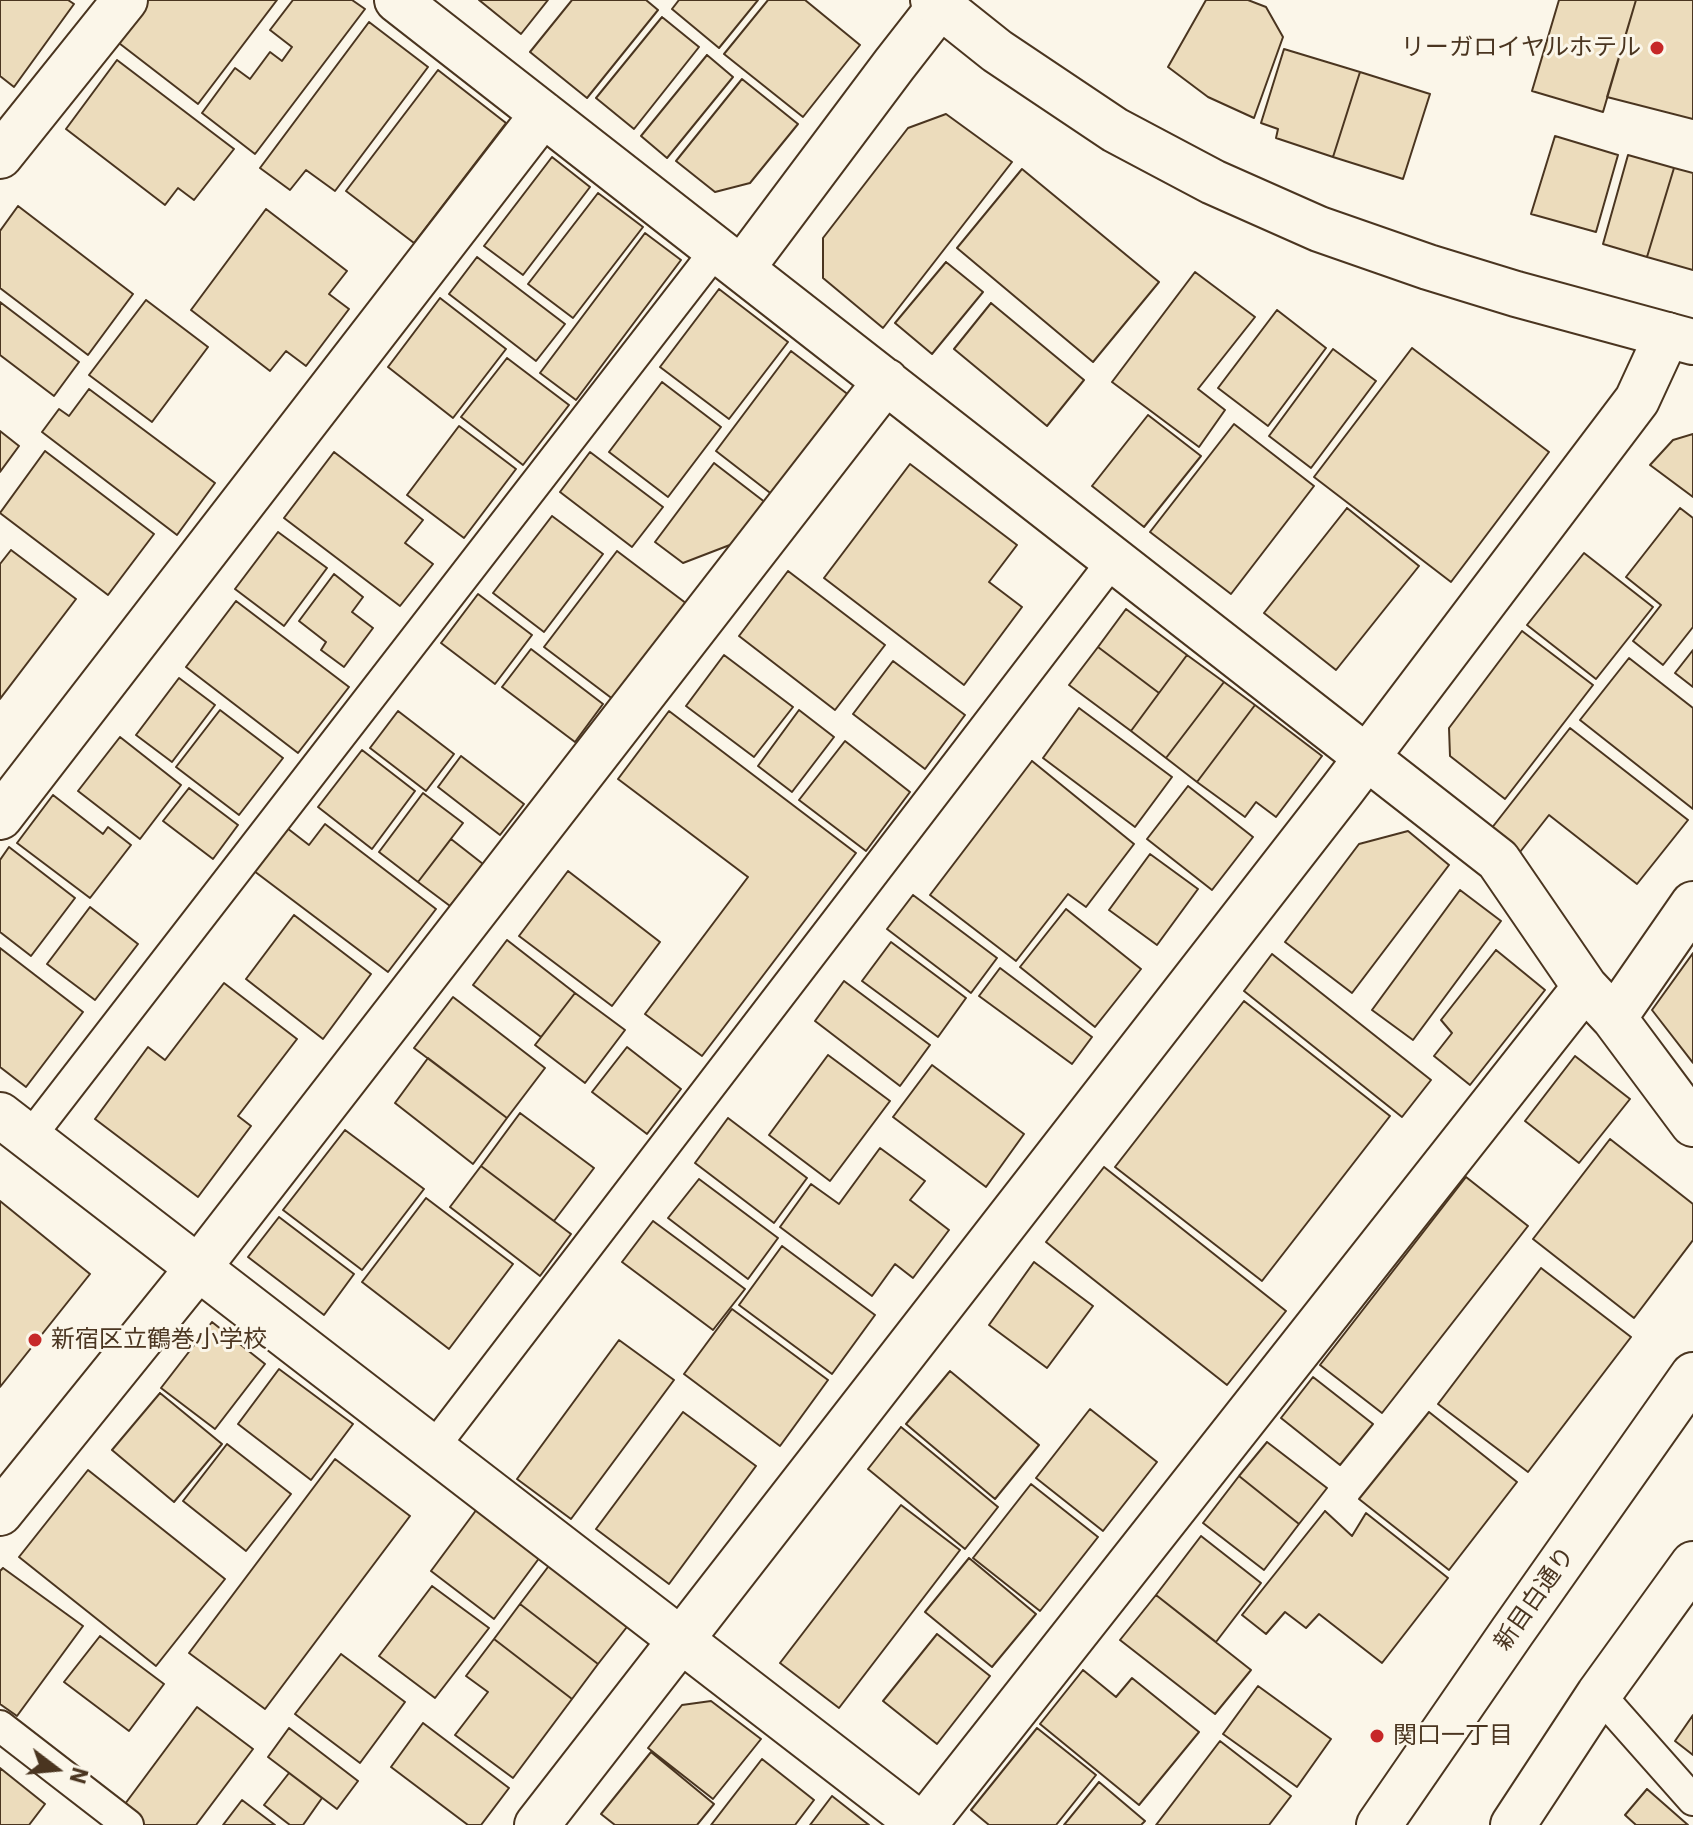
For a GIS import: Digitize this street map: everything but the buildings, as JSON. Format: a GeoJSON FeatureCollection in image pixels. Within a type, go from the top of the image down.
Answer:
{"type":"FeatureCollection","features":[{"type":"Feature","properties":{"kind":"street"},"geometry":{"type":"LineString","coordinates":[[0,156],[125,0]]}},
{"type":"Feature","properties":{"kind":"street"},"geometry":{"type":"LineString","coordinates":[[397,0],[1498,860],[1599,1002],[1693,1124]]}},
{"type":"Feature","properties":{"kind":"street"},"geometry":{"type":"LineString","coordinates":[[537,1825],[1367,757],[1680,339],[1428,267],[1319,229],[1213,182],[1115,130],[997,51],[937,3],[730,259]]}},
{"type":"Feature","properties":{"kind":"street"},"geometry":{"type":"LineString","coordinates":[[0,817],[543,114]]}},
{"type":"Feature","properties":{"kind":"street"},"geometry":{"type":"LineString","coordinates":[[0,1513],[198,1268],[886,381]]}},
{"type":"Feature","properties":{"kind":"street"},"geometry":{"type":"LineString","coordinates":[[14,1126],[923,1825],[1599,1002],[1693,904]]}},
{"type":"Feature","properties":{"kind":"street","name":"新目白通り"},"geometry":{"type":"LineString","coordinates":[[1379,1825],[1693,1375]]}},
{"type":"Feature","properties":{"kind":"street"},"geometry":{"type":"LineString","coordinates":[[1513,1825],[1599,1694],[1693,1564]]}},
{"type":"Feature","properties":{"kind":"lane"},"geometry":{"type":"LineString","coordinates":[[14,1126],[730,259]]}},
{"type":"Feature","properties":{"kind":"lane"},"geometry":{"type":"LineString","coordinates":[[433,1448],[1114,559]]}},
{"type":"Feature","properties":{"kind":"lane"},"geometry":{"type":"LineString","coordinates":[[1599,1694],[1693,1800]]}},
{"type":"Feature","properties":{"kind":"lane"},"geometry":{"type":"LineString","coordinates":[[0,1726],[128,1825]]}},
{"type":"Feature","properties":{"kind":"place","name":"リーガロイヤルホテル"},"geometry":{"type":"Point","coordinates":[1657,48]}},
{"type":"Feature","properties":{"kind":"place","name":"新宿区立鶴巻小学校"},"geometry":{"type":"Point","coordinates":[35,1340]}},
{"type":"Feature","properties":{"kind":"place","name":"関口一丁目"},"geometry":{"type":"Point","coordinates":[1377,1736]}}]}
